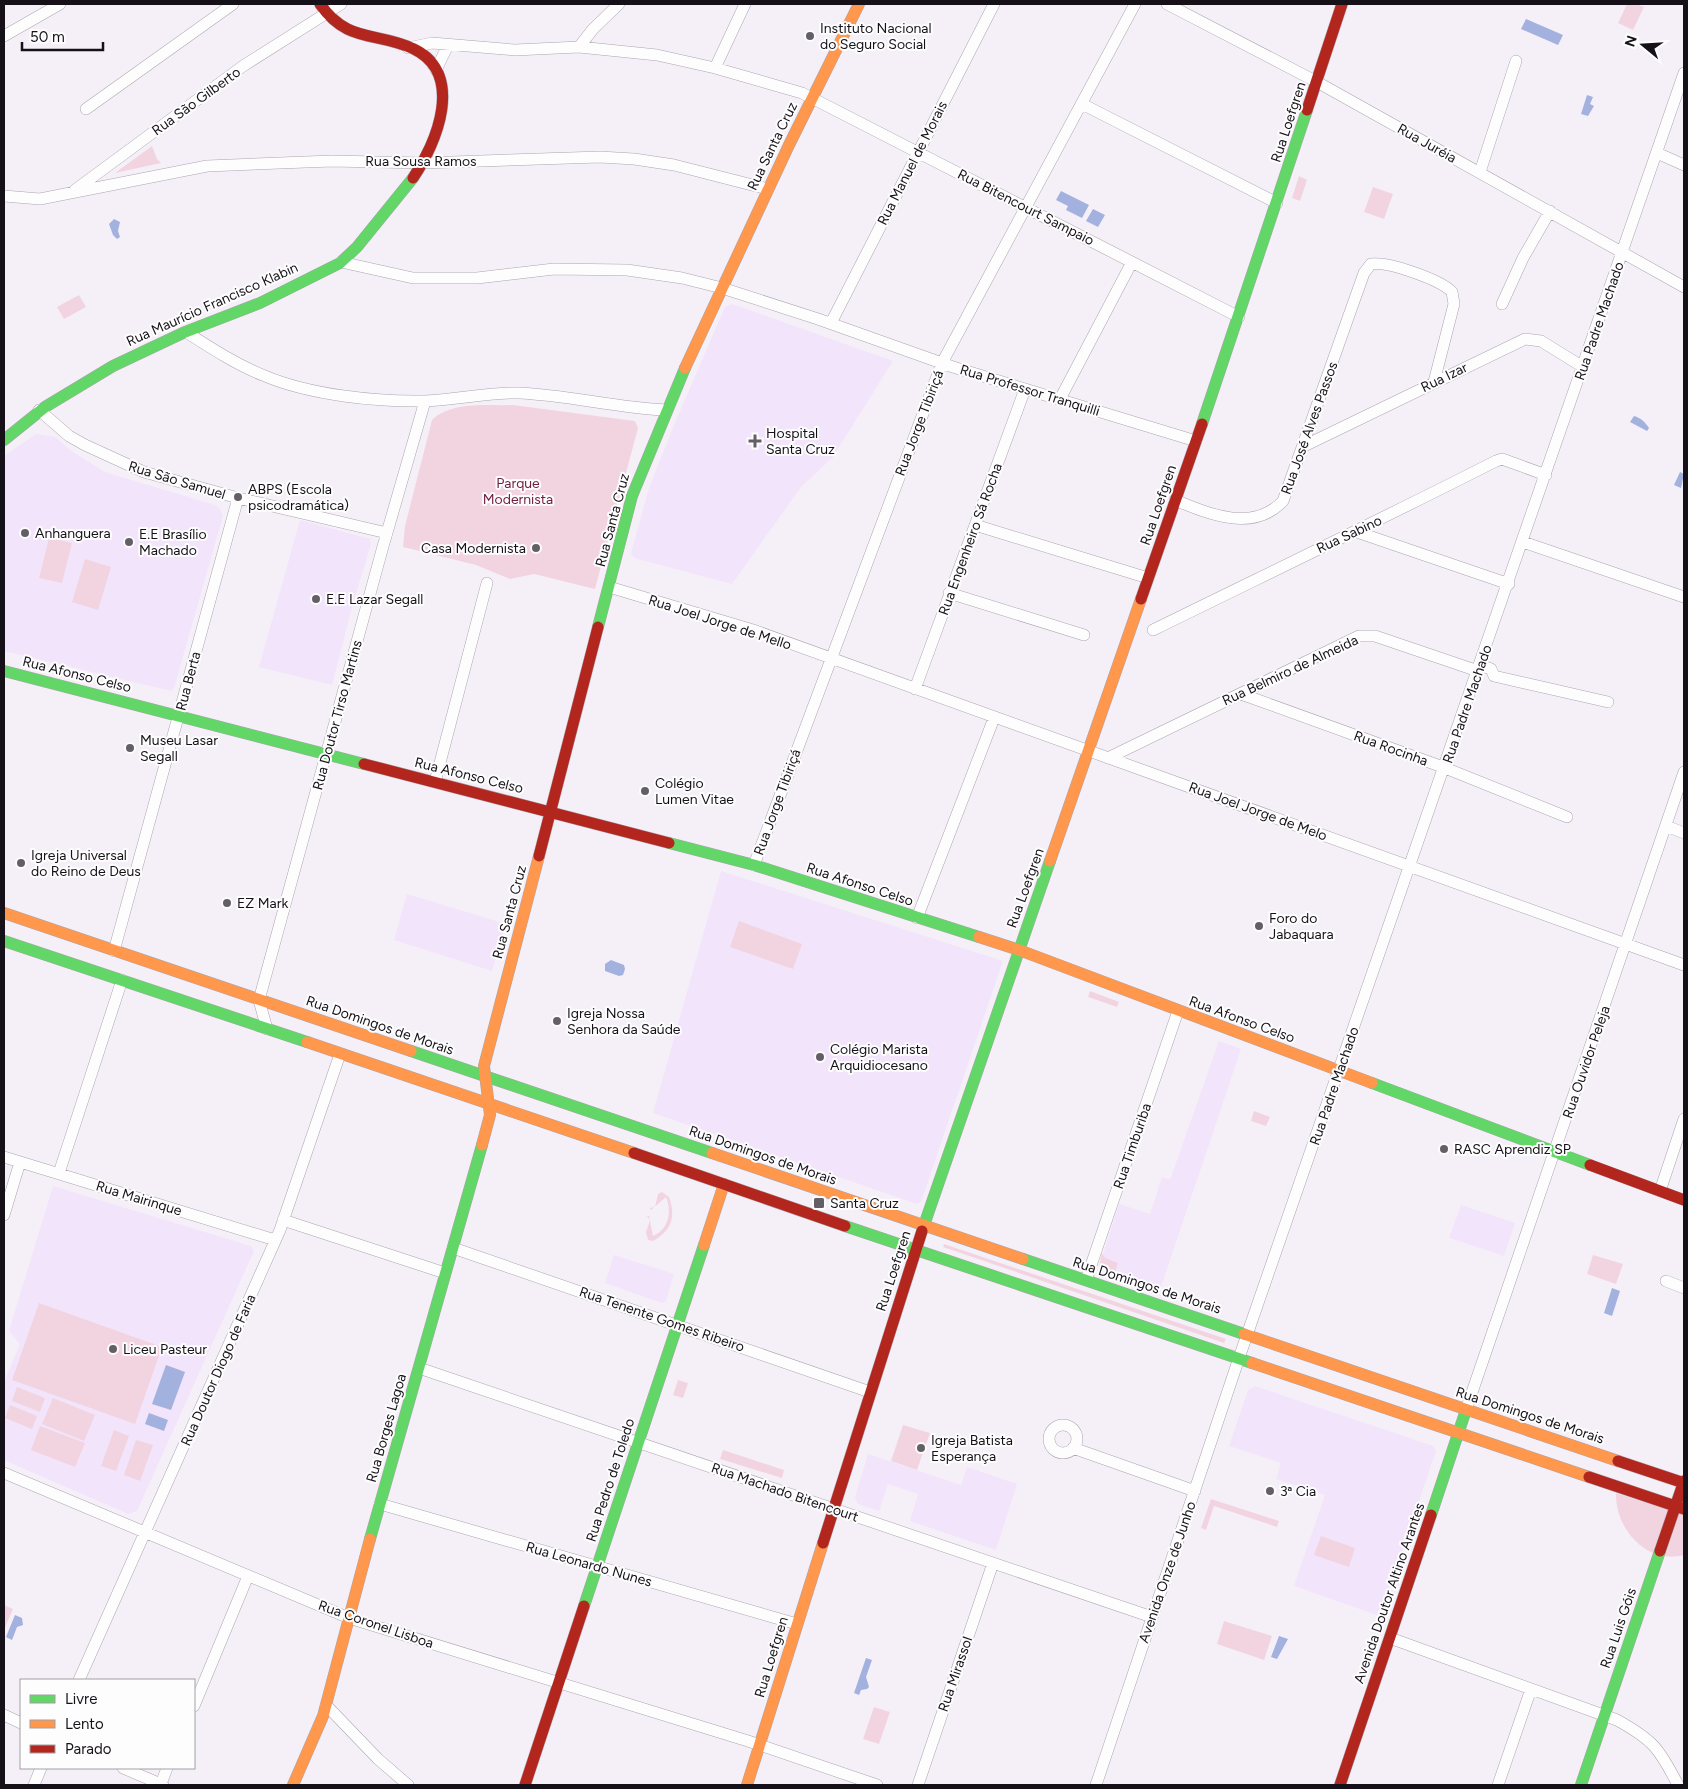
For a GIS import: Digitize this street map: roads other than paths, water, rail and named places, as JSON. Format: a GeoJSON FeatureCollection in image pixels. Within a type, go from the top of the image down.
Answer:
{"type":"FeatureCollection","features":[{"type":"Feature","properties":{"kind":"street"},"geometry":{"type":"LineString","coordinates":[[4,36],[60,4]]}},
{"type":"Feature","properties":{"kind":"street"},"geometry":{"type":"LineString","coordinates":[[86,109],[233,4]]}},
{"type":"Feature","properties":{"kind":"street"},"geometry":{"type":"LineString","coordinates":[[320,4],[325,15],[345,30],[408,48],[427,58],[436,70],[448,45]]}},
{"type":"Feature","properties":{"kind":"street","name":"Rua São Gilberto"},"geometry":{"type":"LineString","coordinates":[[72,192],[243,66],[341,4]]}},
{"type":"Feature","properties":{"kind":"street"},"geometry":{"type":"LineString","coordinates":[[579,47],[593,29],[618,4]]}},
{"type":"Feature","properties":{"kind":"street"},"geometry":{"type":"LineString","coordinates":[[715,68],[745,4]]}},
{"type":"Feature","properties":{"kind":"street","name":"Rua Santa Cruz"},"geometry":{"type":"LineString","coordinates":[[483,1076],[484,1066],[552,811],[632,496],[666,410],[722,288],[768,189],[859,4]]}},
{"type":"Feature","properties":{"kind":"street","name":"Rua Manuel de Morais"},"geometry":{"type":"LineString","coordinates":[[831,323],[994,4]]}},
{"type":"Feature","properties":{"kind":"street","name":"Rua Jorge Tibiriçá"},"geometry":{"type":"LineString","coordinates":[[754,865],[942,363],[1134,4]]}},
{"type":"Feature","properties":{"kind":"street","name":"Rua Juréia"},"geometry":{"type":"LineString","coordinates":[[1167,4],[1317,82],[1684,286]]}},
{"type":"Feature","properties":{"kind":"street","name":"Rua Loefgren"},"geometry":{"type":"LineString","coordinates":[[747,1785],[916,1248],[1196,441],[1342,4]]}},
{"type":"Feature","properties":{"kind":"street","name":"Rua Bitencourt Sampaio"},"geometry":{"type":"LineString","coordinates":[[408,48],[432,43],[515,50],[579,47],[657,55],[715,68],[813,97],[1238,317]]}},
{"type":"Feature","properties":{"kind":"street"},"geometry":{"type":"LineString","coordinates":[[1480,172],[1516,61]]}},
{"type":"Feature","properties":{"kind":"street","name":"Rua Maurício Francisco Klabin"},"geometry":{"type":"LineString","coordinates":[[4,440],[39,410],[112,366],[186,332],[251,306],[341,262],[410,183],[423,163],[436,135],[443,109],[442,88],[436,70]]}},
{"type":"Feature","properties":{"kind":"street","name":"Rua Padre Machado"},"geometry":{"type":"LineString","coordinates":[[1239,1358],[1509,584],[1684,73]]}},
{"type":"Feature","properties":{"kind":"street"},"geometry":{"type":"LineString","coordinates":[[1082,104],[1277,203]]}},
{"type":"Feature","properties":{"kind":"street"},"geometry":{"type":"LineString","coordinates":[[1657,152],[1684,165]]}},
{"type":"Feature","properties":{"kind":"street","name":"Rua Sousa Ramos"},"geometry":{"type":"LineString","coordinates":[[4,196],[28,200],[207,166],[332,161],[423,163],[600,157],[634,159],[706,171],[768,189]]}},
{"type":"Feature","properties":{"kind":"street"},"geometry":{"type":"LineString","coordinates":[[1502,304],[1523,258],[1550,211]]}},
{"type":"Feature","properties":{"kind":"street","name":"Rua Professor Tranquilli"},"geometry":{"type":"LineString","coordinates":[[341,262],[413,278],[477,278],[554,269],[627,270],[682,278],[722,288],[831,323],[942,363],[1196,441]]}},
{"type":"Feature","properties":{"kind":"street"},"geometry":{"type":"LineString","coordinates":[[1060,399],[1132,262]]}},
{"type":"Feature","properties":{"kind":"street","name":"Rua José Alves Passos"},"geometry":{"type":"LineString","coordinates":[[1175,500],[1224,517],[1250,518],[1266,514],[1283,501],[1364,273],[1371,264],[1380,263],[1445,285],[1452,292],[1454,304],[1434,382]]}},
{"type":"Feature","properties":{"kind":"street"},"geometry":{"type":"LineString","coordinates":[[186,332],[236,362],[265,376],[289,384],[361,398],[425,401],[500,393],[521,393],[638,409],[666,410]]}},
{"type":"Feature","properties":{"kind":"street","name":"Rua Izar"},"geometry":{"type":"LineString","coordinates":[[1304,446],[1525,339],[1541,341],[1583,367]]}},
{"type":"Feature","properties":{"kind":"street","name":"Rua Engenheiro Sá Rocha"},"geometry":{"type":"LineString","coordinates":[[915,689],[1025,389]]}},
{"type":"Feature","properties":{"kind":"street","name":"Rua Doutor Tirso Martins"},"geometry":{"type":"LineString","coordinates":[[259,1000],[425,401]]}},
{"type":"Feature","properties":{"kind":"street"},"geometry":{"type":"LineString","coordinates":[[638,409],[661,422]]}},
{"type":"Feature","properties":{"kind":"street","name":"Rua São Samuel"},"geometry":{"type":"LineString","coordinates":[[39,410],[69,436],[125,465],[238,498],[387,533]]}},
{"type":"Feature","properties":{"kind":"street","name":"Rua Sabino"},"geometry":{"type":"LineString","coordinates":[[1153,630],[1293,560],[1356,532],[1496,461],[1502,459],[1546,475]]}},
{"type":"Feature","properties":{"kind":"street","name":"Rua Berta"},"geometry":{"type":"LineString","coordinates":[[114,951],[238,498]]}},
{"type":"Feature","properties":{"kind":"street"},"geometry":{"type":"LineString","coordinates":[[976,524],[1147,583]]}},
{"type":"Feature","properties":{"kind":"street"},"geometry":{"type":"LineString","coordinates":[[1356,532],[1509,584]]}},
{"type":"Feature","properties":{"kind":"street"},"geometry":{"type":"LineString","coordinates":[[1523,542],[1684,597]]}},
{"type":"Feature","properties":{"kind":"street"},"geometry":{"type":"LineString","coordinates":[[435,782],[487,582]]}},
{"type":"Feature","properties":{"kind":"street","name":"Rua Joel Jorge de Mello"},"geometry":{"type":"LineString","coordinates":[[609,587],[753,630],[830,659]]}},
{"type":"Feature","properties":{"kind":"street"},"geometry":{"type":"LineString","coordinates":[[950,594],[1084,635]]}},
{"type":"Feature","properties":{"kind":"street","name":"Rua Belmiro de Almeida"},"geometry":{"type":"LineString","coordinates":[[1108,758],[1352,639],[1365,635],[1375,636],[1479,668],[1491,669],[1494,676],[1608,702]]}},
{"type":"Feature","properties":{"kind":"street","name":"Rua Joel Jorge de Melo"},"geometry":{"type":"LineString","coordinates":[[830,659],[1411,865],[1684,965]]}},
{"type":"Feature","properties":{"kind":"street","name":"Rua Afonso Celso"},"geometry":{"type":"LineString","coordinates":[[4,671],[552,811],[754,865],[1019,950],[1684,1200]]}},
{"type":"Feature","properties":{"kind":"street","name":"Rua Rocinha"},"geometry":{"type":"LineString","coordinates":[[1240,694],[1445,767],[1567,817]]}},
{"type":"Feature","properties":{"kind":"street"},"geometry":{"type":"LineString","coordinates":[[917,918],[994,718]]}},
{"type":"Feature","properties":{"kind":"street","name":"Rua Ouvidor Peleja"},"geometry":{"type":"LineString","coordinates":[[1466,1410],[1684,772]]}},
{"type":"Feature","properties":{"kind":"street"},"geometry":{"type":"LineString","coordinates":[[1666,826],[1684,833]]}},
{"type":"Feature","properties":{"kind":"street","name":"Rua Domingos de Morais"},"geometry":{"type":"LineString","coordinates":[[4,913],[924,1226],[1248,1334],[1466,1410],[1684,1482]]}},
{"type":"Feature","properties":{"kind":"street"},"geometry":{"type":"LineString","coordinates":[[4,941],[490,1103],[1680,1508]]}},
{"type":"Feature","properties":{"kind":"street"},"geometry":{"type":"LineString","coordinates":[[59,1173],[122,980]]}},
{"type":"Feature","properties":{"kind":"street"},"geometry":{"type":"LineString","coordinates":[[259,1000],[267,1029]]}},
{"type":"Feature","properties":{"kind":"street","name":"Rua Timburiba"},"geometry":{"type":"LineString","coordinates":[[1086,1280],[1178,1011]]}},
{"type":"Feature","properties":{"kind":"street","name":"Rua Doutor Diogo de Faria"},"geometry":{"type":"LineString","coordinates":[[79,1679],[275,1240],[340,1054]]}},
{"type":"Feature","properties":{"kind":"street","name":"Rua Borges Lagoa"},"geometry":{"type":"LineString","coordinates":[[293,1785],[326,1705],[380,1504],[490,1115],[490,1103],[483,1076]]}},
{"type":"Feature","properties":{"kind":"street"},"geometry":{"type":"LineString","coordinates":[[1660,1191],[1684,1119]]}},
{"type":"Feature","properties":{"kind":"street","name":"Rua Mairinque"},"geometry":{"type":"LineString","coordinates":[[4,1157],[275,1240]]}},
{"type":"Feature","properties":{"kind":"street"},"geometry":{"type":"LineString","coordinates":[[4,1215],[20,1162]]}},
{"type":"Feature","properties":{"kind":"street","name":"Rua Pedro de Toledo"},"geometry":{"type":"LineString","coordinates":[[526,1785],[724,1184]]}},
{"type":"Feature","properties":{"kind":"street"},"geometry":{"type":"LineString","coordinates":[[283,1220],[445,1273]]}},
{"type":"Feature","properties":{"kind":"street","name":"Rua Tenente Gomes Ribeiro"},"geometry":{"type":"LineString","coordinates":[[453,1248],[870,1392]]}},
{"type":"Feature","properties":{"kind":"street"},"geometry":{"type":"LineString","coordinates":[[1666,1281],[1684,1288]]}},
{"type":"Feature","properties":{"kind":"street","name":"Avenida Onze de Junho"},"geometry":{"type":"LineString","coordinates":[[1096,1785],[1239,1358]]}},
{"type":"Feature","properties":{"kind":"street","name":"Rua Machado Bitencourt"},"geometry":{"type":"LineString","coordinates":[[418,1368],[1152,1617]]}},
{"type":"Feature","properties":{"kind":"street","name":"Avenida Doutor Altino Arantes"},"geometry":{"type":"LineString","coordinates":[[1340,1785],[1466,1410]]}},
{"type":"Feature","properties":{"kind":"street"},"geometry":{"type":"LineString","coordinates":[[1073,1448],[1195,1491]]}},
{"type":"Feature","properties":{"kind":"street","name":"Rua Coronel Lisboa"},"geometry":{"type":"LineString","coordinates":[[4,1473],[349,1618],[759,1745],[877,1785]]}},
{"type":"Feature","properties":{"kind":"street","name":"Rua Luis Góis"},"geometry":{"type":"LineString","coordinates":[[1581,1785],[1680,1508],[1684,1482]]}},
{"type":"Feature","properties":{"kind":"street","name":"Rua Leonardo Nunes"},"geometry":{"type":"LineString","coordinates":[[380,1504],[797,1624]]}},
{"type":"Feature","properties":{"kind":"street","name":"Rua Mirassol"},"geometry":{"type":"LineString","coordinates":[[918,1785],[993,1563]]}},
{"type":"Feature","properties":{"kind":"street"},"geometry":{"type":"LineString","coordinates":[[195,1704],[248,1576]]}},
{"type":"Feature","properties":{"kind":"street"},"geometry":{"type":"LineString","coordinates":[[1390,1638],[1605,1715],[1642,1734],[1656,1747],[1678,1785]]}},
{"type":"Feature","properties":{"kind":"street"},"geometry":{"type":"LineString","coordinates":[[1498,1785],[1531,1689]]}},
{"type":"Feature","properties":{"kind":"street"},"geometry":{"type":"LineString","coordinates":[[326,1705],[378,1759],[408,1785]]}},
{"type":"Feature","properties":{"kind":"street"},"geometry":{"type":"LineString","coordinates":[[4,1715],[20,1723]]}},
{"type":"Feature","properties":{"kind":"street"},"geometry":{"type":"LineString","coordinates":[[34,1785],[41,1769]]}},
{"type":"Feature","properties":{"kind":"street"},"geometry":{"type":"LineString","coordinates":[[125,1769],[162,1785],[168,1769]]}},
{"type":"Feature","properties":{"kind":"water"},"geometry":{"type":"Polygon","coordinates":[[[1526,19],[1563,35],[1558,45],[1521,29],[1526,19]]]}},
{"type":"Feature","properties":{"kind":"water"},"geometry":{"type":"Polygon","coordinates":[[[1587,95],[1593,97],[1590,104],[1594,106],[1588,116],[1581,114],[1587,95]]]}},
{"type":"Feature","properties":{"kind":"water"},"geometry":{"type":"Polygon","coordinates":[[[1061,191],[1089,205],[1082,218],[1066,210],[1068,206],[1056,200],[1061,191]]]}},
{"type":"Feature","properties":{"kind":"water"},"geometry":{"type":"Polygon","coordinates":[[[1093,209],[1105,215],[1098,227],[1086,221],[1093,209]]]}},
{"type":"Feature","properties":{"kind":"water"},"geometry":{"type":"Polygon","coordinates":[[[114,219],[120,222],[118,231],[120,237],[117,239],[113,235],[109,224],[114,219]]]}},
{"type":"Feature","properties":{"kind":"water"},"geometry":{"type":"Polygon","coordinates":[[[1634,416],[1646,424],[1649,428],[1647,431],[1630,422],[1634,416]]]}},
{"type":"Feature","properties":{"kind":"water"},"geometry":{"type":"Polygon","coordinates":[[[1680,472],[1684,474],[1681,488],[1674,485],[1680,472]]]}},
{"type":"Feature","properties":{"kind":"water"},"geometry":{"type":"Polygon","coordinates":[[[611,960],[624,965],[623,975],[619,976],[605,971],[605,964],[611,960]]]}},
{"type":"Feature","properties":{"kind":"water"},"geometry":{"type":"Polygon","coordinates":[[[1612,1288],[1620,1291],[1612,1316],[1604,1313],[1612,1288]]]}},
{"type":"Feature","properties":{"kind":"water"},"geometry":{"type":"Polygon","coordinates":[[[166,1365],[185,1372],[171,1410],[152,1404],[166,1365]]]}},
{"type":"Feature","properties":{"kind":"water"},"geometry":{"type":"Polygon","coordinates":[[[149,1413],[168,1420],[164,1431],[145,1424],[149,1413]]]}},
{"type":"Feature","properties":{"kind":"water"},"geometry":{"type":"Polygon","coordinates":[[[15,1615],[22,1618],[23,1625],[17,1627],[12,1640],[6,1637],[15,1615]]]}},
{"type":"Feature","properties":{"kind":"water"},"geometry":{"type":"Polygon","coordinates":[[[1279,1636],[1288,1639],[1277,1659],[1271,1657],[1279,1636]]]}},
{"type":"Feature","properties":{"kind":"water"},"geometry":{"type":"Polygon","coordinates":[[[866,1658],[872,1660],[866,1677],[869,1687],[861,1690],[859,1695],[854,1693],[866,1658]]]}},
{"type":"Feature","properties":{"kind":"place","name":"Instituto Nacional do Seguro Social"},"geometry":{"type":"Point","coordinates":[810,36]}},
{"type":"Feature","properties":{"kind":"place","name":"Hospital Santa Cruz"},"geometry":{"type":"Point","coordinates":[755,441]}},
{"type":"Feature","properties":{"kind":"place","name":"ABPS (Escola psicodramática)"},"geometry":{"type":"Point","coordinates":[238,497]}},
{"type":"Feature","properties":{"kind":"place","name":"Anhanguera"},"geometry":{"type":"Point","coordinates":[25,533]}},
{"type":"Feature","properties":{"kind":"place","name":"E.E Brasílio Machado"},"geometry":{"type":"Point","coordinates":[129,542]}},
{"type":"Feature","properties":{"kind":"place","name":"Casa Modernista"},"geometry":{"type":"Point","coordinates":[536,548]}},
{"type":"Feature","properties":{"kind":"place","name":"E.E Lazar Segall"},"geometry":{"type":"Point","coordinates":[316,599]}},
{"type":"Feature","properties":{"kind":"place","name":"Museu Lasar Segall"},"geometry":{"type":"Point","coordinates":[130,748]}},
{"type":"Feature","properties":{"kind":"place","name":"Colégio Lumen Vitae"},"geometry":{"type":"Point","coordinates":[645,791]}},
{"type":"Feature","properties":{"kind":"place","name":"Igreja Universal do Reino de Deus"},"geometry":{"type":"Point","coordinates":[21,863]}},
{"type":"Feature","properties":{"kind":"place","name":"EZ Mark"},"geometry":{"type":"Point","coordinates":[227,903]}},
{"type":"Feature","properties":{"kind":"place","name":"Foro do Jabaquara"},"geometry":{"type":"Point","coordinates":[1259,926]}},
{"type":"Feature","properties":{"kind":"place","name":"Igreja Nossa Senhora da Saúde"},"geometry":{"type":"Point","coordinates":[557,1021]}},
{"type":"Feature","properties":{"kind":"place","name":"Colégio Marista Arquidiocesano"},"geometry":{"type":"Point","coordinates":[820,1057]}},
{"type":"Feature","properties":{"kind":"place","name":"RASC Aprendiz SP"},"geometry":{"type":"Point","coordinates":[1444,1149]}},
{"type":"Feature","properties":{"kind":"place","name":"Santa Cruz"},"geometry":{"type":"Point","coordinates":[819,1203]}},
{"type":"Feature","properties":{"kind":"place","name":"Liceu Pasteur"},"geometry":{"type":"Point","coordinates":[113,1349]}},
{"type":"Feature","properties":{"kind":"place","name":"Igreja Batista Esperança"},"geometry":{"type":"Point","coordinates":[921,1448]}},
{"type":"Feature","properties":{"kind":"place","name":"3ª Cia"},"geometry":{"type":"Point","coordinates":[1270,1491]}},
{"type":"Feature","properties":{"kind":"park label","name":"Parque Modernista"},"geometry":{"type":"Point","coordinates":[518,492]}}]}
